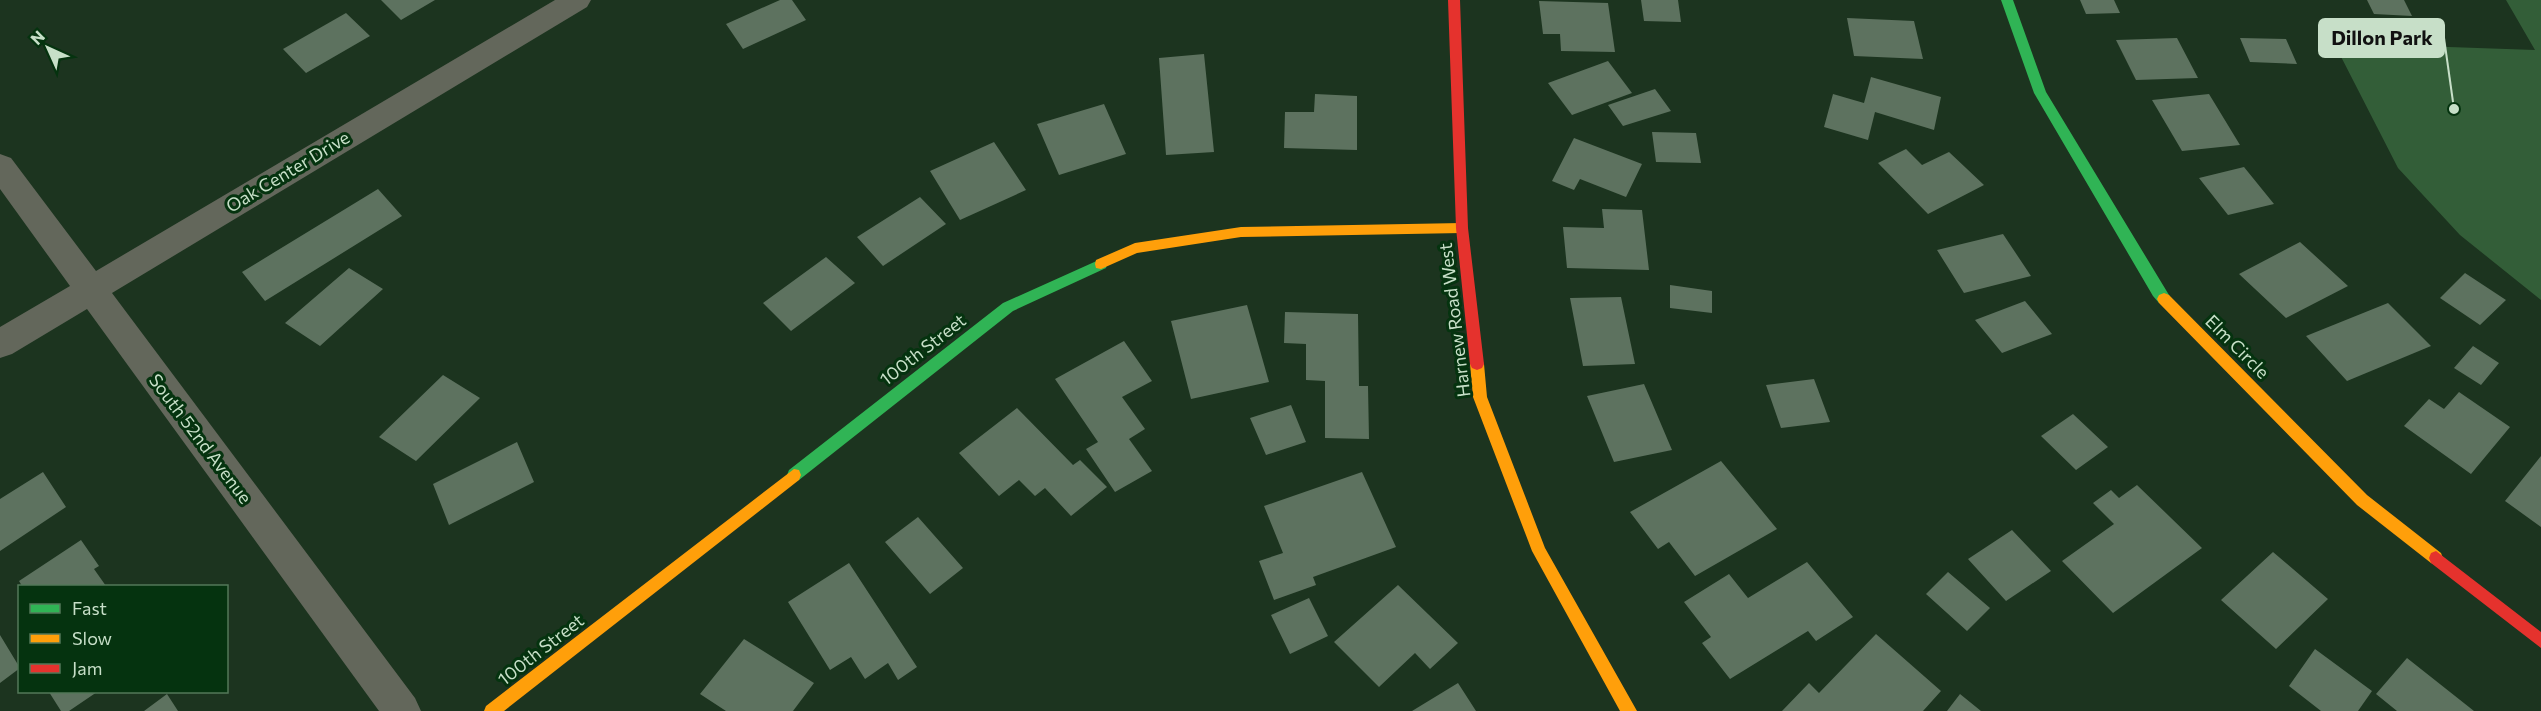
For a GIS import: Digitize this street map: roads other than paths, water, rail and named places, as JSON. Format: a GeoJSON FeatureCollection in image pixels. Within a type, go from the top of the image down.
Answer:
{"type":"FeatureCollection","features":[{"type":"Feature","properties":{"kind":"street","name":"Oak Center Drive"},"geometry":{"type":"LineString","coordinates":[[0,344],[577,0]]}},
{"type":"Feature","properties":{"kind":"street","name":"Harnew Road West"},"geometry":{"type":"LineString","coordinates":[[1454,0],[1462,228],[1480,397],[1539,551],[1629,711]]}},
{"type":"Feature","properties":{"kind":"street","name":"Elm Circle"},"geometry":{"type":"LineString","coordinates":[[2007,0],[2040,93],[2158,292],[2362,500],[2541,641]]}},
{"type":"Feature","properties":{"kind":"street","name":"South 52nd Avenue"},"geometry":{"type":"LineString","coordinates":[[0,165],[402,711]]}},
{"type":"Feature","properties":{"kind":"street","name":"100th Street"},"geometry":{"type":"LineString","coordinates":[[492,711],[1008,307],[1135,248],[1241,232],[1462,228]]}},
{"type":"Feature","properties":{"kind":"place","name":"Dillon Park"},"geometry":{"type":"Point","coordinates":[2454,109]}}]}
